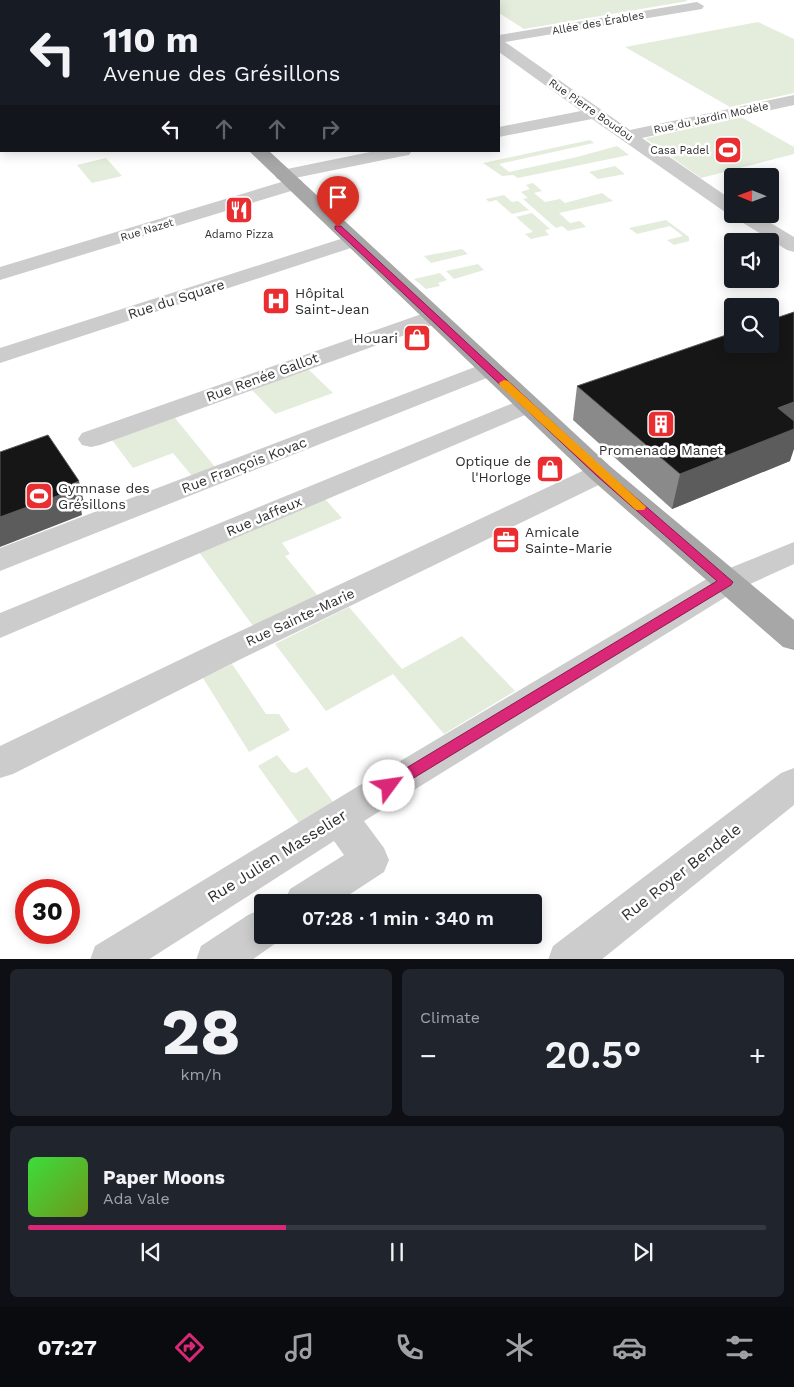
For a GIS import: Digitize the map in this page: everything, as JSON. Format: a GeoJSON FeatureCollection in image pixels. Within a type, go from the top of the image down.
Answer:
{"type":"FeatureCollection","features":[{"type":"Feature","properties":{"kind":"main road"},"geometry":{"type":"LineString","coordinates":[[259,152],[488,369],[601,473],[726,582],[794,638]]}},
{"type":"Feature","properties":{"kind":"street","name":"Allée des Érables"},"geometry":{"type":"LineString","coordinates":[[500,39],[697,6]]}},
{"type":"Feature","properties":{"kind":"street","name":"Rue Pierre Boudou"},"geometry":{"type":"LineString","coordinates":[[500,46],[691,182],[724,203]]}},
{"type":"Feature","properties":{"kind":"street","name":"Rue du Jardin Modèle"},"geometry":{"type":"LineString","coordinates":[[628,136],[794,100]]}},
{"type":"Feature","properties":{"kind":"street"},"geometry":{"type":"LineString","coordinates":[[500,132],[595,113]]}},
{"type":"Feature","properties":{"kind":"street","name":"Rue Nazet"},"geometry":{"type":"LineString","coordinates":[[0,274],[289,179],[399,152]]}},
{"type":"Feature","properties":{"kind":"street"},"geometry":{"type":"LineString","coordinates":[[757,223],[794,246]]}},
{"type":"Feature","properties":{"kind":"street","name":"Rue du Square"},"geometry":{"type":"LineString","coordinates":[[0,356],[353,241]]}},
{"type":"Feature","properties":{"kind":"street","name":"Rue Renée Gallot"},"geometry":{"type":"LineString","coordinates":[[90,438],[433,317]]}},
{"type":"Feature","properties":{"kind":"street","name":"Rue François Kovac"},"geometry":{"type":"LineString","coordinates":[[0,560],[488,369]]}},
{"type":"Feature","properties":{"kind":"street","name":"Rue Jaffeux"},"geometry":{"type":"LineString","coordinates":[[0,626],[528,406]]}},
{"type":"Feature","properties":{"kind":"street","name":"Rue Sainte-Marie"},"geometry":{"type":"LineString","coordinates":[[0,763],[232,649],[601,473]]}},
{"type":"Feature","properties":{"kind":"street","name":"Rue Julien Masselier"},"geometry":{"type":"LineString","coordinates":[[112,959],[339,817],[726,582],[794,552]]}},
{"type":"Feature","properties":{"kind":"street","name":"Rue Royer Bendele"},"geometry":{"type":"LineString","coordinates":[[569,959],[794,784]]}},
{"type":"Feature","properties":{"kind":"street"},"geometry":{"type":"LineString","coordinates":[[317,894],[370,860],[339,817]]}},
{"type":"Feature","properties":{"kind":"street"},"geometry":{"type":"LineString","coordinates":[[217,959],[254,934]]}},
{"type":"Feature","properties":{"kind":"green space"},"geometry":{"type":"Polygon","coordinates":[[[500,0],[688,1],[524,29],[500,14],[500,0]]]}},
{"type":"Feature","properties":{"kind":"green space"},"geometry":{"type":"Polygon","coordinates":[[[758,22],[794,39],[794,93],[730,107],[625,47],[758,22]]]}},
{"type":"Feature","properties":{"kind":"green space","name":"Casa Padel"},"geometry":{"type":"Polygon","coordinates":[[[741,117],[794,147],[794,154],[740,168],[724,168],[724,172],[701,178],[647,138],[741,117]]]}},
{"type":"Feature","properties":{"kind":"green space"},"geometry":{"type":"Polygon","coordinates":[[[590,140],[594,143],[499,164],[509,172],[617,146],[629,155],[518,178],[513,175],[502,176],[483,163],[590,140]]]}},
{"type":"Feature","properties":{"kind":"green space"},"geometry":{"type":"Polygon","coordinates":[[[106,158],[122,176],[92,183],[77,165],[106,158]]]}},
{"type":"Feature","properties":{"kind":"green space"},"geometry":{"type":"Polygon","coordinates":[[[615,166],[625,174],[598,179],[589,172],[615,166]]]}},
{"type":"Feature","properties":{"kind":"green space"},"geometry":{"type":"Polygon","coordinates":[[[533,183],[542,191],[534,193],[545,202],[560,199],[565,203],[602,193],[613,201],[559,213],[570,223],[580,221],[586,227],[568,231],[562,226],[556,228],[523,199],[528,198],[521,192],[530,189],[526,185],[533,183]]]}},
{"type":"Feature","properties":{"kind":"green space"},"geometry":{"type":"Polygon","coordinates":[[[504,195],[512,202],[518,201],[529,210],[512,214],[496,200],[489,202],[486,199],[504,195]]]}},
{"type":"Feature","properties":{"kind":"green space"},"geometry":{"type":"Polygon","coordinates":[[[532,213],[550,229],[545,230],[549,235],[531,239],[525,234],[533,232],[516,217],[532,213]]]}},
{"type":"Feature","properties":{"kind":"green space"},"geometry":{"type":"Polygon","coordinates":[[[666,220],[689,237],[689,241],[674,245],[667,240],[683,236],[670,226],[637,234],[629,228],[666,220]]]}},
{"type":"Feature","properties":{"kind":"green space"},"geometry":{"type":"Polygon","coordinates":[[[462,249],[468,254],[431,263],[424,256],[462,249]]]}},
{"type":"Feature","properties":{"kind":"green space"},"geometry":{"type":"Polygon","coordinates":[[[478,264],[484,270],[454,279],[446,271],[478,264]]]}},
{"type":"Feature","properties":{"kind":"green space"},"geometry":{"type":"Polygon","coordinates":[[[440,273],[447,280],[438,283],[440,286],[426,289],[414,279],[440,273]]]}},
{"type":"Feature","properties":{"kind":"green space"},"geometry":{"type":"Polygon","coordinates":[[[308,369],[333,393],[275,414],[252,390],[308,369]]]}},
{"type":"Feature","properties":{"kind":"green space"},"geometry":{"type":"Polygon","coordinates":[[[175,418],[215,467],[192,476],[173,453],[133,468],[112,440],[175,418]]]}},
{"type":"Feature","properties":{"kind":"green space"},"geometry":{"type":"Polygon","coordinates":[[[325,499],[342,518],[282,543],[290,554],[285,556],[318,596],[253,626],[199,552],[325,499]]]}},
{"type":"Feature","properties":{"kind":"green space"},"geometry":{"type":"Polygon","coordinates":[[[349,607],[402,669],[462,636],[515,691],[444,734],[393,674],[326,711],[275,644],[349,607]]]}},
{"type":"Feature","properties":{"kind":"green space"},"geometry":{"type":"Polygon","coordinates":[[[232,664],[266,714],[279,714],[290,730],[249,752],[203,678],[232,664]]]}},
{"type":"Feature","properties":{"kind":"green space"},"geometry":{"type":"Polygon","coordinates":[[[277,755],[291,772],[296,773],[307,767],[333,802],[299,823],[258,766],[277,755]]]}},
{"type":"Feature","properties":{"kind":"building","name":"Promenade Manet"},"geometry":{"type":"Polygon","coordinates":[[[794,312],[794,402],[778,408],[794,421],[794,429],[680,474],[577,386],[724,336],[724,353],[779,353],[779,317],[794,312]]]}},
{"type":"Feature","properties":{"kind":"building"},"geometry":{"type":"Polygon","coordinates":[[[48,435],[79,481],[72,484],[76,489],[0,517],[0,452],[48,435]]]}},
{"type":"Feature","properties":{"kind":"slow traffic"},"geometry":{"type":"LineString","coordinates":[[504,383],[640,507]]}},
{"type":"Feature","properties":{"kind":"place","name":"Casa Padel"},"geometry":{"type":"Point","coordinates":[728,150]}},
{"type":"Feature","properties":{"kind":"place","name":"Adamo Pizza"},"geometry":{"type":"Point","coordinates":[239,210]}},
{"type":"Feature","properties":{"kind":"place","name":"Hôpital Saint-Jean"},"geometry":{"type":"Point","coordinates":[276,301]}},
{"type":"Feature","properties":{"kind":"place","name":"Houari"},"geometry":{"type":"Point","coordinates":[417,338]}},
{"type":"Feature","properties":{"kind":"place","name":"Promenade Manet"},"geometry":{"type":"Point","coordinates":[661,424]}},
{"type":"Feature","properties":{"kind":"place","name":"Optique de l'Horloge"},"geometry":{"type":"Point","coordinates":[550,469]}},
{"type":"Feature","properties":{"kind":"place","name":"Gymnase des Grésillons"},"geometry":{"type":"Point","coordinates":[39,496]}},
{"type":"Feature","properties":{"kind":"place","name":"Amicale Sainte-Marie"},"geometry":{"type":"Point","coordinates":[506,540]}},
{"type":"Feature","properties":{"kind":"route"},"geometry":{"type":"LineString","coordinates":[[338,227],[601,473],[726,582],[389,786]]}}]}
